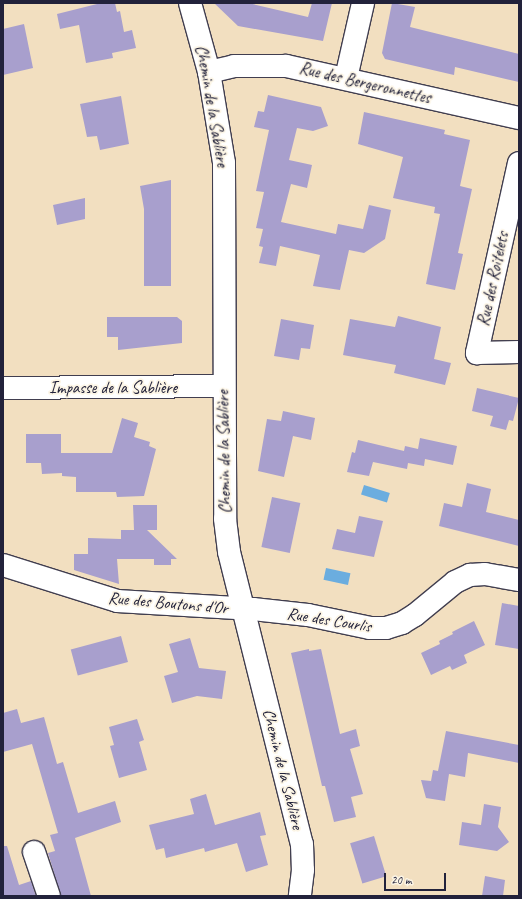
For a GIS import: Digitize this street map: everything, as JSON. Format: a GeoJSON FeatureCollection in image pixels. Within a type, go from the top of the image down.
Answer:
{"type":"FeatureCollection","features":[{"type":"Feature","properties":{"kind":"street","name":"Chemin de la Sablière"},"geometry":{"type":"LineString","coordinates":[[190,3],[209,72],[224,163],[225,519],[229,552],[242,609],[302,844],[303,870],[300,896]]}},
{"type":"Feature","properties":{"kind":"street"},"geometry":{"type":"LineString","coordinates":[[346,78],[363,3]]}},
{"type":"Feature","properties":{"kind":"street","name":"Rue des Bergeronnettes"},"geometry":{"type":"LineString","coordinates":[[209,72],[234,66],[260,64],[286,66],[346,78],[519,118]]}},
{"type":"Feature","properties":{"kind":"street","name":"Rue des Roitelets"},"geometry":{"type":"LineString","coordinates":[[519,163],[477,353],[519,352]]}},
{"type":"Feature","properties":{"kind":"street","name":"Impasse de la Sablière"},"geometry":{"type":"LineString","coordinates":[[3,388],[224,386]]}},
{"type":"Feature","properties":{"kind":"street","name":"Rue des Boutons d'Or"},"geometry":{"type":"LineString","coordinates":[[3,565],[117,601],[242,609]]}},
{"type":"Feature","properties":{"kind":"street","name":"Rue des Courlis"},"geometry":{"type":"LineString","coordinates":[[242,609],[308,615],[370,628],[386,628],[415,615],[455,582],[470,575],[485,574],[519,580]]}},
{"type":"Feature","properties":{"kind":"street"},"geometry":{"type":"LineString","coordinates":[[34,852],[48,896]]}},
{"type":"Feature","properties":{"kind":"water"},"geometry":{"type":"Polygon","coordinates":[[[364,485],[390,493],[387,502],[361,495],[364,485]]]}},
{"type":"Feature","properties":{"kind":"water"},"geometry":{"type":"Polygon","coordinates":[[[326,568],[350,573],[348,585],[324,580],[326,568]]]}},
{"type":"Feature","properties":{"kind":"building"},"geometry":{"type":"Polygon","coordinates":[[[101,3],[115,3],[117,12],[120,11],[124,32],[132,30],[136,48],[112,53],[113,58],[86,63],[79,25],[60,29],[57,14],[101,3]]]}},
{"type":"Feature","properties":{"kind":"building"},"geometry":{"type":"Polygon","coordinates":[[[214,3],[248,3],[308,17],[312,3],[332,3],[323,41],[238,26],[214,3]]]}},
{"type":"Feature","properties":{"kind":"building"},"geometry":{"type":"Polygon","coordinates":[[[392,3],[415,7],[410,27],[519,54],[519,82],[455,67],[454,75],[385,59],[382,53],[392,3]]]}},
{"type":"Feature","properties":{"kind":"building"},"geometry":{"type":"Polygon","coordinates":[[[24,24],[33,68],[3,75],[3,29],[24,24]]]}},
{"type":"Feature","properties":{"kind":"building"},"geometry":{"type":"Polygon","coordinates":[[[268,95],[321,107],[328,126],[313,131],[297,128],[289,160],[312,165],[307,188],[291,184],[281,222],[336,234],[338,224],[363,229],[369,205],[391,210],[385,239],[364,253],[349,250],[340,290],[313,286],[320,255],[280,246],[276,266],[259,263],[263,247],[259,246],[263,229],[256,228],[264,192],[256,191],[269,130],[254,127],[258,111],[264,112],[268,95]]]}},
{"type":"Feature","properties":{"kind":"building"},"geometry":{"type":"Polygon","coordinates":[[[121,96],[129,144],[100,150],[97,136],[87,137],[80,104],[121,96]]]}},
{"type":"Feature","properties":{"kind":"building"},"geometry":{"type":"Polygon","coordinates":[[[364,112],[445,130],[444,134],[470,140],[460,186],[472,189],[458,253],[463,254],[455,290],[426,284],[440,214],[434,213],[435,207],[393,198],[403,157],[358,144],[364,112]]]}},
{"type":"Feature","properties":{"kind":"building"},"geometry":{"type":"Polygon","coordinates":[[[171,180],[171,286],[144,286],[144,209],[140,186],[171,180]]]}},
{"type":"Feature","properties":{"kind":"building"},"geometry":{"type":"Polygon","coordinates":[[[85,198],[85,219],[57,225],[53,205],[85,198]]]}},
{"type":"Feature","properties":{"kind":"building"},"geometry":{"type":"Polygon","coordinates":[[[398,316],[441,327],[434,359],[451,363],[445,385],[394,373],[396,365],[343,355],[350,319],[395,327],[398,316]]]}},
{"type":"Feature","properties":{"kind":"building"},"geometry":{"type":"Polygon","coordinates":[[[107,317],[177,317],[182,321],[182,343],[118,350],[118,337],[107,337],[107,317]]]}},
{"type":"Feature","properties":{"kind":"building"},"geometry":{"type":"Polygon","coordinates":[[[281,319],[314,325],[310,349],[301,348],[299,360],[274,356],[281,319]]]}},
{"type":"Feature","properties":{"kind":"building"},"geometry":{"type":"Polygon","coordinates":[[[477,388],[519,398],[513,421],[509,420],[506,430],[490,426],[493,416],[472,411],[477,388]]]}},
{"type":"Feature","properties":{"kind":"building"},"geometry":{"type":"Polygon","coordinates":[[[283,411],[315,418],[311,440],[293,436],[284,477],[258,471],[267,419],[281,421],[283,411]]]}},
{"type":"Feature","properties":{"kind":"building"},"geometry":{"type":"Polygon","coordinates":[[[122,418],[138,423],[134,437],[150,442],[149,446],[156,449],[144,496],[117,497],[116,492],[76,492],[76,477],[62,476],[62,473],[42,474],[41,463],[26,463],[26,434],[61,434],[61,453],[112,453],[122,418]]]}},
{"type":"Feature","properties":{"kind":"building"},"geometry":{"type":"Polygon","coordinates":[[[420,438],[457,446],[453,465],[425,459],[424,466],[408,463],[407,469],[373,462],[369,476],[347,472],[352,452],[355,453],[358,440],[404,451],[405,446],[418,449],[420,438]]]}},
{"type":"Feature","properties":{"kind":"building"},"geometry":{"type":"Polygon","coordinates":[[[467,483],[491,489],[486,512],[519,520],[519,546],[439,526],[444,503],[462,507],[467,483]]]}},
{"type":"Feature","properties":{"kind":"building"},"geometry":{"type":"Polygon","coordinates":[[[272,497],[300,503],[290,553],[261,547],[272,497]]]}},
{"type":"Feature","properties":{"kind":"building"},"geometry":{"type":"Polygon","coordinates":[[[133,505],[157,505],[157,530],[147,530],[177,559],[171,559],[171,565],[154,565],[154,559],[117,559],[119,584],[74,570],[74,554],[88,554],[88,538],[121,539],[121,530],[134,530],[133,505]]]}},
{"type":"Feature","properties":{"kind":"building"},"geometry":{"type":"Polygon","coordinates":[[[359,516],[383,521],[374,557],[332,549],[337,529],[355,533],[359,516]]]}},
{"type":"Feature","properties":{"kind":"building"},"geometry":{"type":"Polygon","coordinates":[[[502,603],[519,606],[519,649],[495,645],[502,603]]]}},
{"type":"Feature","properties":{"kind":"building"},"geometry":{"type":"Polygon","coordinates":[[[474,621],[485,645],[464,655],[467,663],[452,670],[450,666],[431,675],[421,653],[440,644],[439,641],[453,634],[452,632],[474,621]]]}},
{"type":"Feature","properties":{"kind":"building"},"geometry":{"type":"Polygon","coordinates":[[[121,636],[128,662],[78,676],[71,649],[121,636]]]}},
{"type":"Feature","properties":{"kind":"building"},"geometry":{"type":"Polygon","coordinates":[[[190,638],[199,668],[226,671],[222,699],[197,696],[172,703],[164,676],[178,672],[169,644],[190,638]]]}},
{"type":"Feature","properties":{"kind":"building"},"geometry":{"type":"Polygon","coordinates":[[[309,649],[309,651],[321,649],[340,734],[356,729],[360,746],[350,749],[363,794],[351,797],[356,817],[334,822],[325,786],[322,786],[291,653],[309,649]]]}},
{"type":"Feature","properties":{"kind":"building"},"geometry":{"type":"Polygon","coordinates":[[[17,709],[21,723],[44,717],[57,764],[63,762],[78,813],[115,801],[121,822],[75,838],[91,896],[61,896],[48,853],[55,851],[50,835],[58,833],[32,744],[3,752],[3,713],[17,709]]]}},
{"type":"Feature","properties":{"kind":"building"},"geometry":{"type":"Polygon","coordinates":[[[137,719],[144,740],[139,742],[147,770],[119,778],[110,746],[114,745],[109,727],[137,719]]]}},
{"type":"Feature","properties":{"kind":"building"},"geometry":{"type":"Polygon","coordinates":[[[446,731],[519,745],[519,763],[468,753],[465,777],[449,774],[445,801],[426,798],[421,780],[431,781],[433,770],[438,771],[446,731]]]}},
{"type":"Feature","properties":{"kind":"building"},"geometry":{"type":"Polygon","coordinates":[[[206,794],[215,825],[260,812],[266,835],[260,836],[268,865],[246,872],[237,843],[205,852],[204,848],[166,858],[164,848],[156,850],[149,825],[194,814],[190,799],[206,794]]]}},
{"type":"Feature","properties":{"kind":"building"},"geometry":{"type":"Polygon","coordinates":[[[484,804],[501,807],[498,827],[509,842],[497,851],[459,845],[462,822],[481,825],[484,804]]]}},
{"type":"Feature","properties":{"kind":"building"},"geometry":{"type":"Polygon","coordinates":[[[374,836],[386,876],[362,883],[350,843],[374,836]]]}},
{"type":"Feature","properties":{"kind":"building"},"geometry":{"type":"Polygon","coordinates":[[[3,846],[7,846],[19,885],[31,881],[36,896],[3,896],[3,846]]]}},
{"type":"Feature","properties":{"kind":"building"},"geometry":{"type":"Polygon","coordinates":[[[485,876],[505,880],[503,896],[482,896],[485,876]]]}}]}
